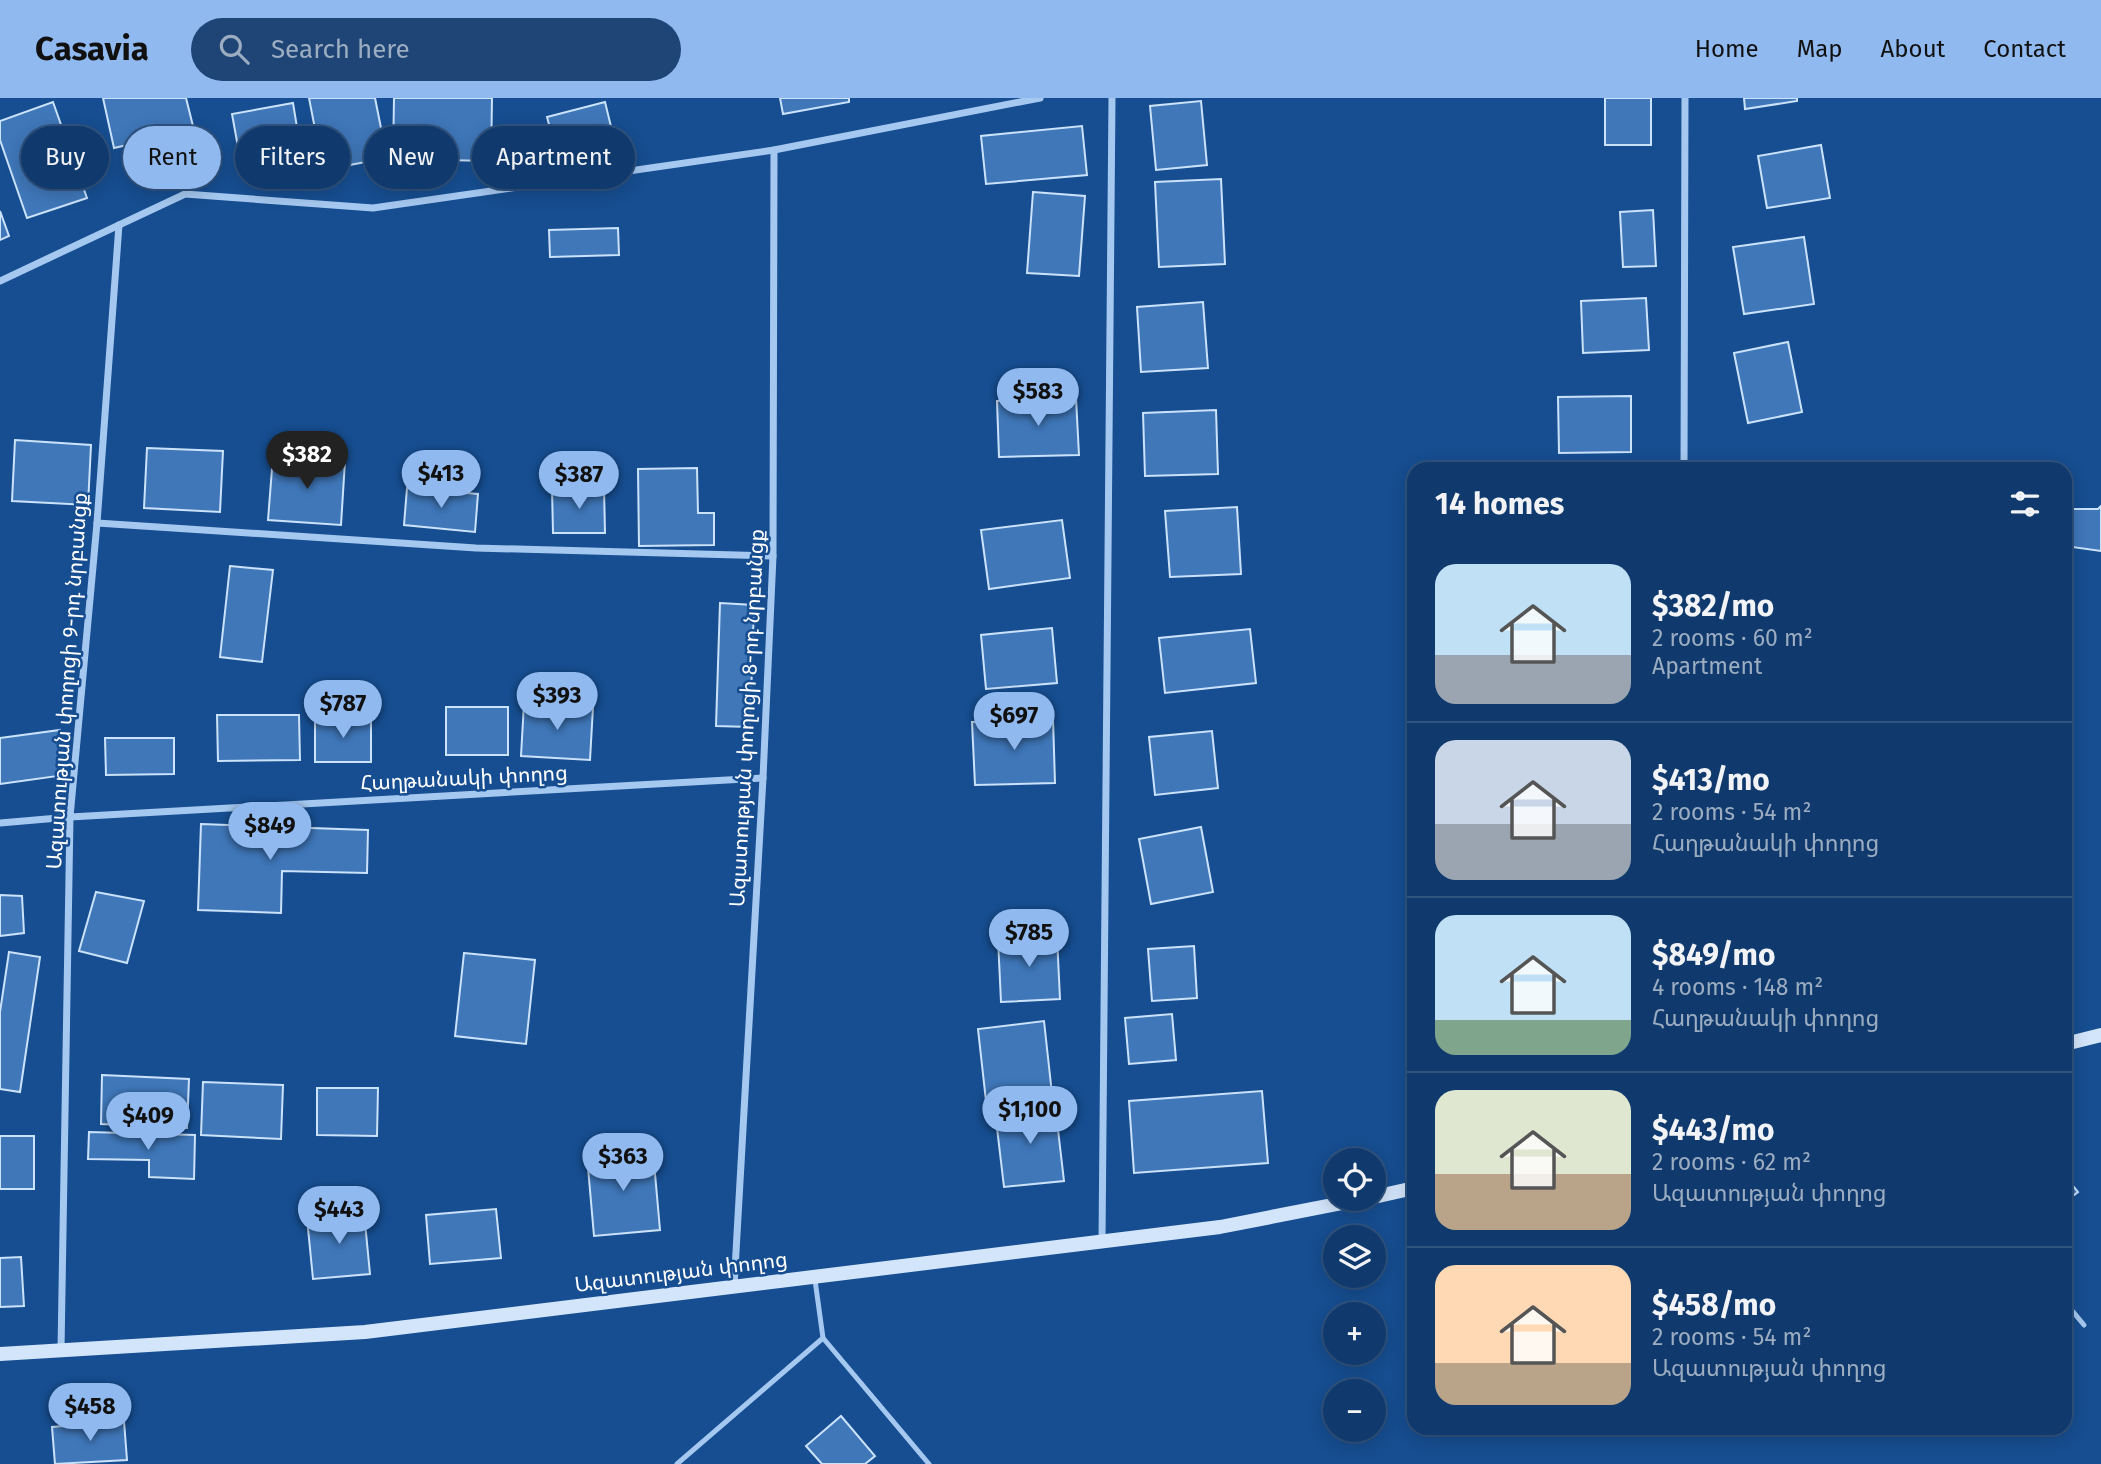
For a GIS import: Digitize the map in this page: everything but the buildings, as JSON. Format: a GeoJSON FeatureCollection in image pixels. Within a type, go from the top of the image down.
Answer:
{"type":"FeatureCollection","features":[{"type":"Feature","properties":{"kind":"street"},"geometry":{"type":"LineString","coordinates":[[0,281],[185,194],[373,208],[774,150],[1040,98]]}},
{"type":"Feature","properties":{"kind":"street"},"geometry":{"type":"LineString","coordinates":[[1102,1241],[1112,98]]}},
{"type":"Feature","properties":{"kind":"street"},"geometry":{"type":"LineString","coordinates":[[1684,462],[1685,98]]}},
{"type":"Feature","properties":{"kind":"street","name":"Ազատության փողոցի 8-րդ նրբանցք"},"geometry":{"type":"LineString","coordinates":[[734,1287],[773,556],[774,150]]}},
{"type":"Feature","properties":{"kind":"street","name":"Ազատության փողոցի 9-րդ նրբանցք"},"geometry":{"type":"LineString","coordinates":[[61,1351],[70,817],[97,523],[119,225]]}},
{"type":"Feature","properties":{"kind":"street"},"geometry":{"type":"LineString","coordinates":[[97,523],[476,548],[773,556]]}},
{"type":"Feature","properties":{"kind":"street","name":"Հաղթանակի փողոց"},"geometry":{"type":"LineString","coordinates":[[0,823],[763,778]]}},
{"type":"Feature","properties":{"kind":"street"},"geometry":{"type":"LineString","coordinates":[[2072,1042],[2101,1035]]}},
{"type":"Feature","properties":{"kind":"street"},"geometry":{"type":"LineString","coordinates":[[1386,1194],[1407,1189]]}},
{"type":"Feature","properties":{"kind":"street","name":"Ազատության փողոց"},"geometry":{"type":"LineString","coordinates":[[0,1354],[365,1332],[1220,1227],[1323,1207]]}},
{"type":"Feature","properties":{"kind":"lane"},"geometry":{"type":"LineString","coordinates":[[814,1277],[823,1338],[929,1464]]}},
{"type":"Feature","properties":{"kind":"lane"},"geometry":{"type":"LineString","coordinates":[[2072,1310],[2084,1325]]}},
{"type":"Feature","properties":{"kind":"lane"},"geometry":{"type":"LineString","coordinates":[[677,1464],[823,1338]]}}]}
